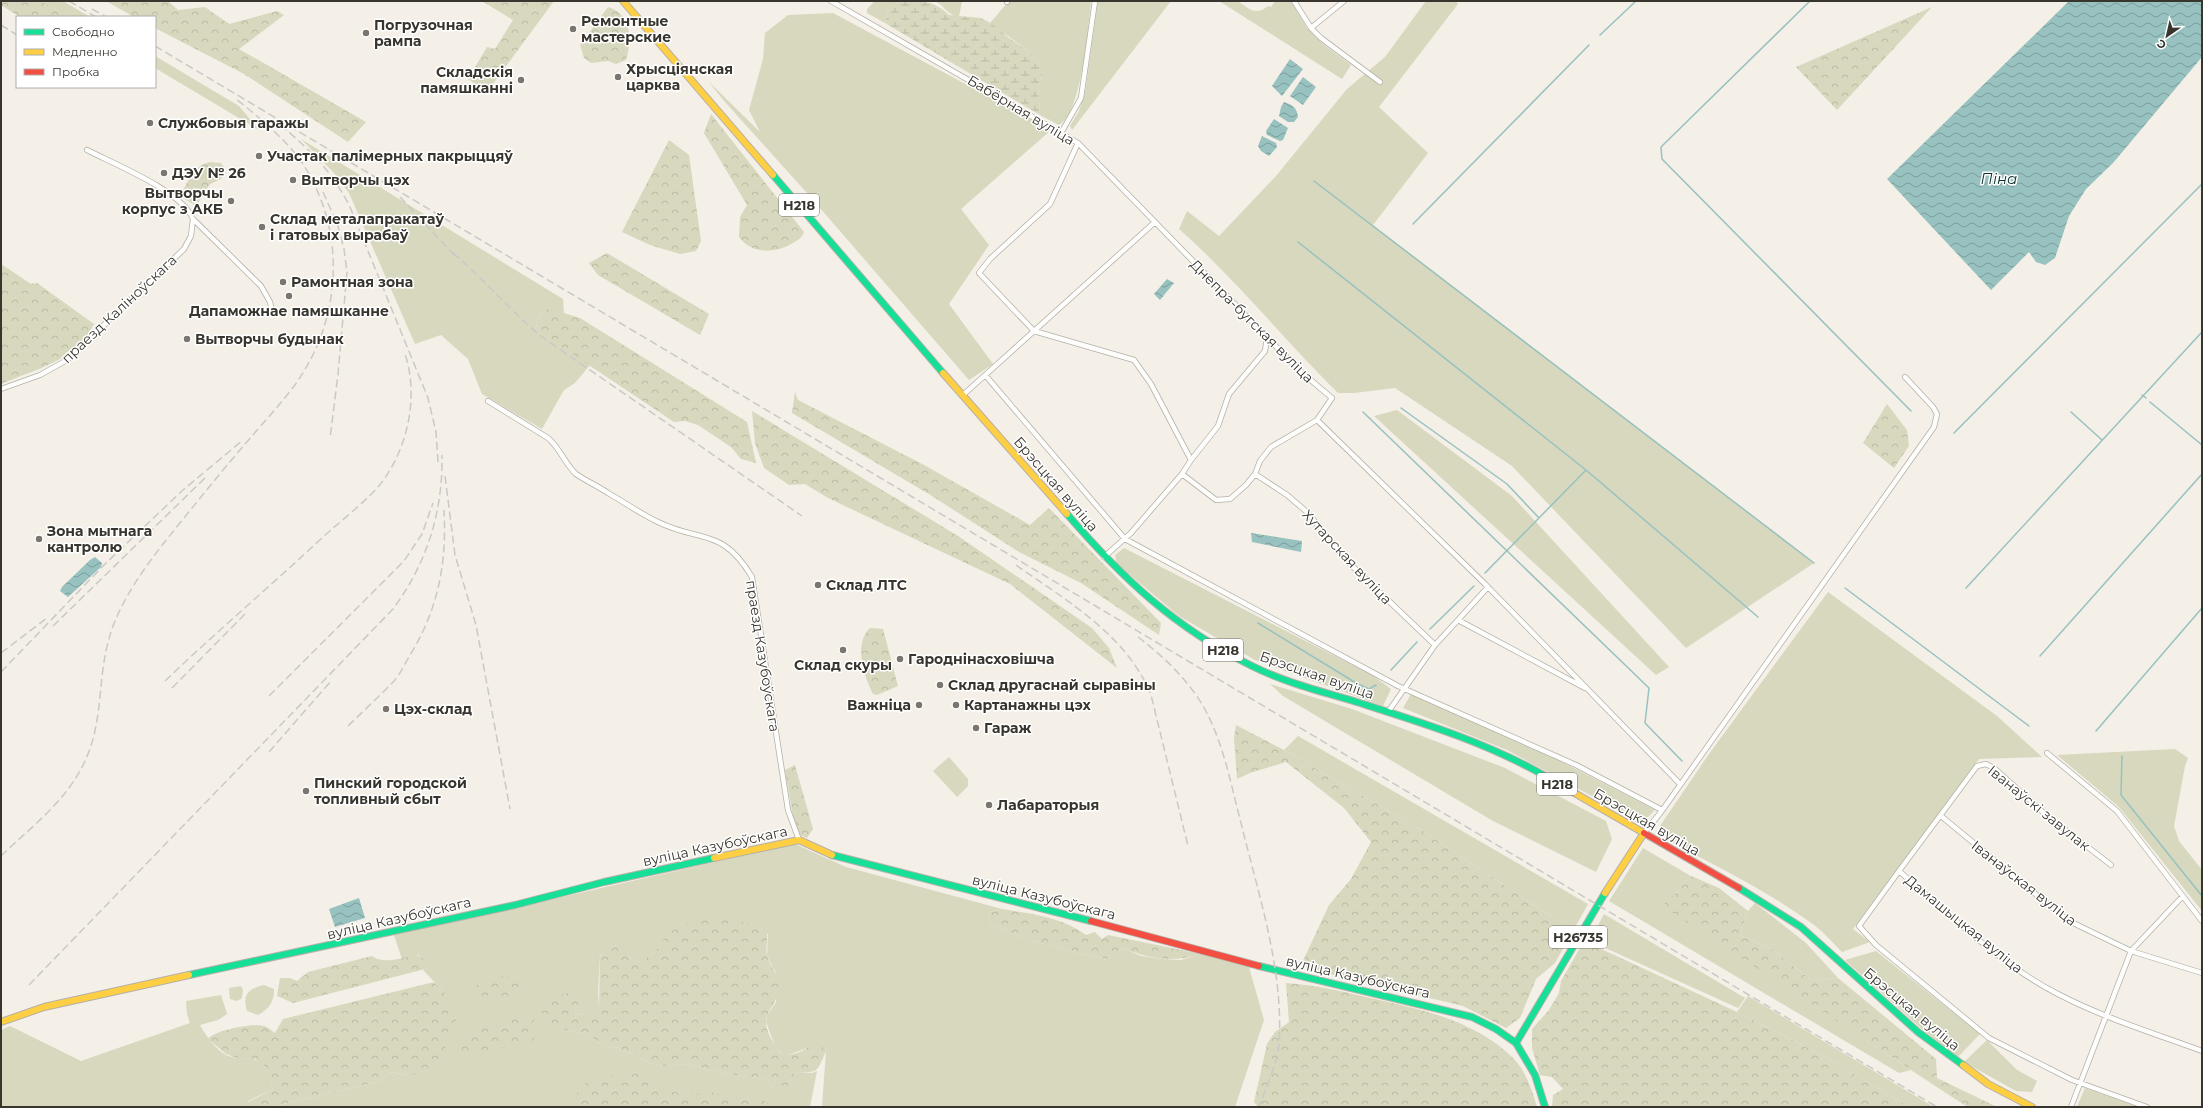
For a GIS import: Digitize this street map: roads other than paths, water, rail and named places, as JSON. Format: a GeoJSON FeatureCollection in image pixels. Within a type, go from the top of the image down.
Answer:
{"type":"FeatureCollection","features":[{"type":"Feature","properties":{"kind":"main road","name":"Брэсцкая вуліца"},"geometry":{"type":"LineString","coordinates":[[623,1],[1104,557],[1149,600],[1187,628],[1252,666],[1300,685],[1388,712],[1508,757],[1644,833],[1764,903],[1801,927],[1923,1037],[1988,1084],[2032,1107]]}},
{"type":"Feature","properties":{"kind":"main road","name":"Н26735"},"geometry":{"type":"LineString","coordinates":[[1516,1043],[1597,905],[1644,833]]}},
{"type":"Feature","properties":{"kind":"main road","name":"вуліца Казубоўскага"},"geometry":{"type":"LineString","coordinates":[[1,1022],[44,1008],[155,982],[515,905],[604,882],[799,840],[833,856],[905,875],[1059,912],[1276,970],[1472,1017],[1496,1029],[1516,1043]]}},
{"type":"Feature","properties":{"kind":"main road"},"geometry":{"type":"LineString","coordinates":[[1516,1043],[1535,1075],[1545,1107]]}},
{"type":"Feature","properties":{"kind":"street","name":"Бабёрная вуліца"},"geometry":{"type":"LineString","coordinates":[[831,1],[1078,143],[1155,222]]}},
{"type":"Feature","properties":{"kind":"street"},"geometry":{"type":"LineString","coordinates":[[1061,133],[1080,98],[1095,1]]}},
{"type":"Feature","properties":{"kind":"street"},"geometry":{"type":"LineString","coordinates":[[1294,1],[1311,28],[1321,38],[1380,82]]}},
{"type":"Feature","properties":{"kind":"street"},"geometry":{"type":"LineString","coordinates":[[1311,28],[1344,1]]}},
{"type":"Feature","properties":{"kind":"street"},"geometry":{"type":"LineString","coordinates":[[1078,143],[1050,204],[990,259],[979,273],[1034,331],[1134,360],[1151,384],[1192,460]]}},
{"type":"Feature","properties":{"kind":"street"},"geometry":{"type":"LineString","coordinates":[[87,150],[172,195],[185,206],[193,219],[265,292],[272,311]]}},
{"type":"Feature","properties":{"kind":"street","name":"праезд Каліноўскага"},"geometry":{"type":"LineString","coordinates":[[1,389],[40,375],[67,360],[184,249],[191,236],[193,219]]}},
{"type":"Feature","properties":{"kind":"street"},"geometry":{"type":"LineString","coordinates":[[963,395],[986,376],[1155,222]]}},
{"type":"Feature","properties":{"kind":"street","name":"Днепра-бугская вуліца"},"geometry":{"type":"LineString","coordinates":[[1155,222],[1300,371],[1332,398],[1317,420],[1271,448],[1260,461],[1255,474],[1246,485],[1230,499],[1216,500],[1182,474]]}},
{"type":"Feature","properties":{"kind":"street"},"geometry":{"type":"LineString","coordinates":[[1104,557],[1125,539],[1182,474],[1218,426],[1229,394],[1266,351],[1267,338]]}},
{"type":"Feature","properties":{"kind":"street"},"geometry":{"type":"LineString","coordinates":[[986,376],[1125,539],[1247,606],[1405,688],[1576,765],[1662,810]]}},
{"type":"Feature","properties":{"kind":"street"},"geometry":{"type":"LineString","coordinates":[[1644,833],[1662,810],[1934,427],[1937,414],[1933,407],[1905,377]]}},
{"type":"Feature","properties":{"kind":"street","name":"праезд Казубоўскага"},"geometry":{"type":"LineString","coordinates":[[488,401],[556,444],[575,473],[658,522],[716,540],[736,554],[744,562],[752,577],[788,810],[799,840]]}},
{"type":"Feature","properties":{"kind":"street"},"geometry":{"type":"LineString","coordinates":[[1317,420],[1488,587],[1680,784]]}},
{"type":"Feature","properties":{"kind":"street","name":"Хутарская вуліца"},"geometry":{"type":"LineString","coordinates":[[1255,474],[1286,495],[1307,512],[1348,562],[1435,645]]}},
{"type":"Feature","properties":{"kind":"street"},"geometry":{"type":"LineString","coordinates":[[1388,712],[1435,645],[1488,587]]}},
{"type":"Feature","properties":{"kind":"street"},"geometry":{"type":"LineString","coordinates":[[1458,620],[1590,690]]}},
{"type":"Feature","properties":{"kind":"street"},"geometry":{"type":"LineString","coordinates":[[2047,753],[2116,811],[2202,921]]}},
{"type":"Feature","properties":{"kind":"street","name":"Іванаўскі завулак"},"geometry":{"type":"LineString","coordinates":[[1941,816],[1977,766],[1986,764],[1994,768],[2045,814],[2111,865]]}},
{"type":"Feature","properties":{"kind":"street"},"geometry":{"type":"LineString","coordinates":[[1899,871],[1941,816]]}},
{"type":"Feature","properties":{"kind":"street","name":"Іванаўская вуліца"},"geometry":{"type":"LineString","coordinates":[[1941,816],[2067,920],[2130,951],[2202,973]]}},
{"type":"Feature","properties":{"kind":"street","name":"Дамашыцкая вуліца"},"geometry":{"type":"LineString","coordinates":[[1859,926],[1899,871],[2013,967],[2057,994],[2104,1016],[2202,1051]]}},
{"type":"Feature","properties":{"kind":"street"},"geometry":{"type":"LineString","coordinates":[[2071,1107],[2079,1082],[2130,951],[2182,897]]}},
{"type":"Feature","properties":{"kind":"street","name":"Брэсцкая вуліца"},"geometry":{"type":"LineString","coordinates":[[1859,926],[1876,945],[1989,1038],[2079,1082],[2148,1107]]}},
{"type":"Feature","properties":{"kind":"water","name":"Піна"},"geometry":{"type":"Polygon","coordinates":[[[2069,1],[2202,1],[2202,57],[2113,163],[2086,189],[2069,216],[2055,258],[2045,265],[2036,262],[2029,252],[1991,290],[1887,179],[2069,1]]]}},
{"type":"Feature","properties":{"kind":"water"},"geometry":{"type":"Polygon","coordinates":[[[1290,59],[1303,69],[1282,96],[1272,86],[1290,59]]]}},
{"type":"Feature","properties":{"kind":"water"},"geometry":{"type":"Polygon","coordinates":[[[1303,77],[1316,87],[1303,105],[1290,96],[1303,77]]]}},
{"type":"Feature","properties":{"kind":"water"},"geometry":{"type":"Polygon","coordinates":[[[1284,102],[1292,106],[1297,111],[1298,117],[1294,122],[1288,122],[1279,116],[1284,102]]]}},
{"type":"Feature","properties":{"kind":"water"},"geometry":{"type":"Polygon","coordinates":[[[1274,119],[1288,128],[1283,140],[1280,141],[1267,135],[1266,131],[1274,119]]]}},
{"type":"Feature","properties":{"kind":"water"},"geometry":{"type":"Polygon","coordinates":[[[1262,136],[1276,143],[1277,147],[1269,156],[1261,151],[1258,146],[1262,136]]]}},
{"type":"Feature","properties":{"kind":"water"},"geometry":{"type":"Polygon","coordinates":[[[1167,279],[1174,283],[1160,300],[1154,294],[1167,279]]]}},
{"type":"Feature","properties":{"kind":"water"},"geometry":{"type":"Polygon","coordinates":[[[1251,533],[1302,541],[1301,552],[1252,542],[1251,533]]]}},
{"type":"Feature","properties":{"kind":"water"},"geometry":{"type":"Polygon","coordinates":[[[95,557],[102,563],[101,567],[68,597],[60,591],[62,587],[95,557]]]}},
{"type":"Feature","properties":{"kind":"water"},"geometry":{"type":"Polygon","coordinates":[[[359,898],[365,918],[335,927],[329,909],[359,898]]]}},
{"type":"Feature","properties":{"kind":"waterway"},"geometry":{"type":"LineString","coordinates":[[1600,35],[1636,1]]}},
{"type":"Feature","properties":{"kind":"waterway"},"geometry":{"type":"LineString","coordinates":[[1810,1],[1661,147],[1662,159],[1911,411]]}},
{"type":"Feature","properties":{"kind":"waterway"},"geometry":{"type":"LineString","coordinates":[[1413,224],[1589,45]]}},
{"type":"Feature","properties":{"kind":"waterway"},"geometry":{"type":"LineString","coordinates":[[1314,181],[1814,563]]}},
{"type":"Feature","properties":{"kind":"waterway"},"geometry":{"type":"LineString","coordinates":[[1954,433],[2202,184]]}},
{"type":"Feature","properties":{"kind":"waterway"},"geometry":{"type":"LineString","coordinates":[[1298,242],[1586,470],[1758,617]]}},
{"type":"Feature","properties":{"kind":"waterway"},"geometry":{"type":"LineString","coordinates":[[1966,588],[2202,332]]}},
{"type":"Feature","properties":{"kind":"waterway"},"geometry":{"type":"LineString","coordinates":[[2142,395],[2146,398]]}},
{"type":"Feature","properties":{"kind":"waterway"},"geometry":{"type":"LineString","coordinates":[[2150,402],[2202,445]]}},
{"type":"Feature","properties":{"kind":"waterway"},"geometry":{"type":"LineString","coordinates":[[1401,408],[1507,484],[1539,518]]}},
{"type":"Feature","properties":{"kind":"waterway"},"geometry":{"type":"LineString","coordinates":[[1363,412],[1649,688],[1645,723],[1682,761]]}},
{"type":"Feature","properties":{"kind":"waterway"},"geometry":{"type":"LineString","coordinates":[[2071,412],[2102,440]]}},
{"type":"Feature","properties":{"kind":"waterway"},"geometry":{"type":"LineString","coordinates":[[1485,573],[1586,470]]}},
{"type":"Feature","properties":{"kind":"waterway"},"geometry":{"type":"LineString","coordinates":[[2040,656],[2202,474]]}},
{"type":"Feature","properties":{"kind":"waterway"},"geometry":{"type":"LineString","coordinates":[[1430,629],[1474,586]]}},
{"type":"Feature","properties":{"kind":"waterway"},"geometry":{"type":"LineString","coordinates":[[1845,588],[2029,726]]}},
{"type":"Feature","properties":{"kind":"waterway"},"geometry":{"type":"LineString","coordinates":[[2096,731],[2202,608]]}},
{"type":"Feature","properties":{"kind":"waterway"},"geometry":{"type":"LineString","coordinates":[[1258,623],[1356,683],[1369,689],[1376,685]]}},
{"type":"Feature","properties":{"kind":"waterway"},"geometry":{"type":"LineString","coordinates":[[1391,670],[1417,642]]}},
{"type":"Feature","properties":{"kind":"waterway"},"geometry":{"type":"LineString","coordinates":[[2122,756],[2121,795],[2202,896]]}},
{"type":"Feature","properties":{"kind":"railway"},"geometry":{"type":"LineString","coordinates":[[69,1],[94,16]]}},
{"type":"Feature","properties":{"kind":"railway"},"geometry":{"type":"LineString","coordinates":[[92,9],[104,16]]}},
{"type":"Feature","properties":{"kind":"railway"},"geometry":{"type":"LineString","coordinates":[[1,25],[16,34]]}},
{"type":"Feature","properties":{"kind":"railway"},"geometry":{"type":"LineString","coordinates":[[156,47],[1937,1107]]}},
{"type":"Feature","properties":{"kind":"railway"},"geometry":{"type":"LineString","coordinates":[[1,856],[50,810],[72,784],[81,770],[93,740],[96,726],[103,667],[109,639],[118,615],[129,593],[172,532],[287,395],[302,374],[315,351],[324,327],[330,302],[333,276],[333,250],[329,225],[321,200],[315,186],[296,154],[270,128],[234,98]]}},
{"type":"Feature","properties":{"kind":"railway"},"geometry":{"type":"LineString","coordinates":[[280,125],[311,152],[320,162],[344,195],[350,207],[428,398],[436,432],[438,462]]}},
{"type":"Feature","properties":{"kind":"railway"},"geometry":{"type":"LineString","coordinates":[[323,192],[338,226],[344,249],[347,272],[338,374],[330,439]]}},
{"type":"Feature","properties":{"kind":"railway"},"geometry":{"type":"LineString","coordinates":[[400,197],[456,257]]}},
{"type":"Feature","properties":{"kind":"railway"},"geometry":{"type":"LineString","coordinates":[[453,253],[519,317],[542,337],[802,516]]}},
{"type":"Feature","properties":{"kind":"railway"},"geometry":{"type":"LineString","coordinates":[[165,681],[204,644],[363,502],[382,482],[399,453],[408,421],[411,404],[411,387],[405,354]]}},
{"type":"Feature","properties":{"kind":"railway"},"geometry":{"type":"LineString","coordinates":[[1,672],[104,565],[183,490],[243,440]]}},
{"type":"Feature","properties":{"kind":"railway"},"geometry":{"type":"LineString","coordinates":[[29,985],[393,609],[415,574],[431,536],[440,497],[442,455]]}},
{"type":"Feature","properties":{"kind":"railway"},"geometry":{"type":"LineString","coordinates":[[445,476],[455,555],[476,625],[510,809]]}},
{"type":"Feature","properties":{"kind":"railway"},"geometry":{"type":"LineString","coordinates":[[53,626],[205,478]]}},
{"type":"Feature","properties":{"kind":"railway"},"geometry":{"type":"LineString","coordinates":[[269,696],[404,561],[422,534],[433,503]]}},
{"type":"Feature","properties":{"kind":"railway"},"geometry":{"type":"LineString","coordinates":[[348,726],[383,693],[396,678],[420,638],[428,621],[439,586],[442,567],[445,530],[444,510]]}},
{"type":"Feature","properties":{"kind":"railway"},"geometry":{"type":"LineString","coordinates":[[1016,565],[1094,621],[1127,654],[1140,674],[1151,695],[1188,846]]}},
{"type":"Feature","properties":{"kind":"railway"},"geometry":{"type":"LineString","coordinates":[[172,688],[245,614]]}},
{"type":"Feature","properties":{"kind":"railway"},"geometry":{"type":"LineString","coordinates":[[1,653],[47,618]]}},
{"type":"Feature","properties":{"kind":"railway"},"geometry":{"type":"LineString","coordinates":[[1138,637],[1156,651],[1196,694],[1216,733],[1230,780],[1269,934],[1278,989],[1280,1017],[1278,1052],[1274,1068],[1259,1107]]}},
{"type":"Feature","properties":{"kind":"railway"},"geometry":{"type":"LineString","coordinates":[[269,752],[331,681]]}},
{"type":"Feature","properties":{"kind":"place","name":"Ремонтные мастерские"},"geometry":{"type":"Point","coordinates":[573,29]}},
{"type":"Feature","properties":{"kind":"place","name":"Погрузочная рампа"},"geometry":{"type":"Point","coordinates":[366,33]}},
{"type":"Feature","properties":{"kind":"place","name":"Хрысціянская царква"},"geometry":{"type":"Point","coordinates":[618,77]}},
{"type":"Feature","properties":{"kind":"place","name":"Складскія памяшканні"},"geometry":{"type":"Point","coordinates":[521,80]}},
{"type":"Feature","properties":{"kind":"place","name":"Службовыя гаражы"},"geometry":{"type":"Point","coordinates":[150,123]}},
{"type":"Feature","properties":{"kind":"place","name":"Участак палімерных пакрыццяў"},"geometry":{"type":"Point","coordinates":[259,156]}},
{"type":"Feature","properties":{"kind":"place","name":"ДЭУ № 26"},"geometry":{"type":"Point","coordinates":[164,173]}},
{"type":"Feature","properties":{"kind":"place","name":"Вытворчы цэх"},"geometry":{"type":"Point","coordinates":[293,180]}},
{"type":"Feature","properties":{"kind":"place","name":"Вытворчы корпус з АКБ"},"geometry":{"type":"Point","coordinates":[231,201]}},
{"type":"Feature","properties":{"kind":"place","name":"Склад металапракатаў і гатовых вырабаў"},"geometry":{"type":"Point","coordinates":[262,227]}},
{"type":"Feature","properties":{"kind":"place","name":"Рамонтная зона"},"geometry":{"type":"Point","coordinates":[283,282]}},
{"type":"Feature","properties":{"kind":"place","name":"Дапаможнае памяшканне"},"geometry":{"type":"Point","coordinates":[289,296]}},
{"type":"Feature","properties":{"kind":"place","name":"Вытворчы будынак"},"geometry":{"type":"Point","coordinates":[187,339]}},
{"type":"Feature","properties":{"kind":"place","name":"Зона мытнага кантролю"},"geometry":{"type":"Point","coordinates":[39,539]}},
{"type":"Feature","properties":{"kind":"place","name":"Склад ЛТС"},"geometry":{"type":"Point","coordinates":[818,585]}},
{"type":"Feature","properties":{"kind":"place","name":"Склад скуры"},"geometry":{"type":"Point","coordinates":[843,650]}},
{"type":"Feature","properties":{"kind":"place","name":"Гароднінасховішча"},"geometry":{"type":"Point","coordinates":[900,659]}},
{"type":"Feature","properties":{"kind":"place","name":"Склад другаснай сыравіны"},"geometry":{"type":"Point","coordinates":[940,685]}},
{"type":"Feature","properties":{"kind":"place","name":"Важніца"},"geometry":{"type":"Point","coordinates":[919,705]}},
{"type":"Feature","properties":{"kind":"place","name":"Картанажны цэх"},"geometry":{"type":"Point","coordinates":[956,705]}},
{"type":"Feature","properties":{"kind":"place","name":"Цэх-склад"},"geometry":{"type":"Point","coordinates":[386,709]}},
{"type":"Feature","properties":{"kind":"place","name":"Гараж"},"geometry":{"type":"Point","coordinates":[976,728]}},
{"type":"Feature","properties":{"kind":"place","name":"Пинский городской топливный сбыт"},"geometry":{"type":"Point","coordinates":[306,791]}},
{"type":"Feature","properties":{"kind":"place","name":"Лабараторыя"},"geometry":{"type":"Point","coordinates":[989,805]}}]}
